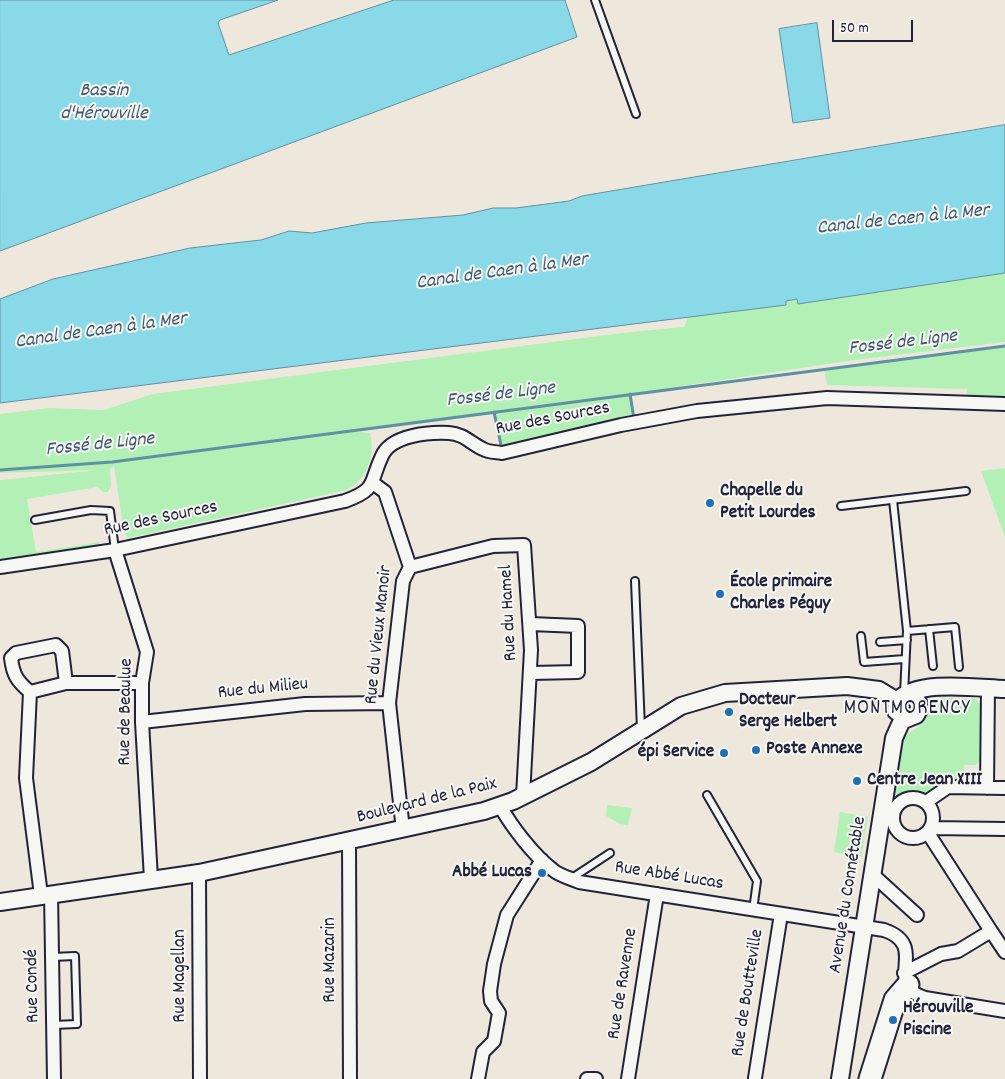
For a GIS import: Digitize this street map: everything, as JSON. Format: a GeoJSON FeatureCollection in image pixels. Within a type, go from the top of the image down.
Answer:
{"type":"FeatureCollection","features":[{"type":"Feature","properties":{"kind":"highway"},"geometry":{"type":"LineString","coordinates":[[870,1079],[895,1000],[906,979]]}},
{"type":"Feature","properties":{"kind":"street","name":"Rue des Sources"},"geometry":{"type":"LineString","coordinates":[[0,568],[116,550],[345,501],[357,496],[373,483],[382,455],[388,448],[402,439],[448,433],[462,435],[484,450],[502,453],[622,425],[697,411],[827,398],[1005,404]]}},
{"type":"Feature","properties":{"kind":"street","name":"Rue du Vieux Manoir"},"geometry":{"type":"LineString","coordinates":[[373,483],[385,492],[410,567],[403,581],[389,703],[403,830]]}},
{"type":"Feature","properties":{"kind":"street","name":"Rue du Hamel"},"geometry":{"type":"LineString","coordinates":[[410,567],[493,546],[524,545],[531,624],[531,673],[523,796]]}},
{"type":"Feature","properties":{"kind":"street","name":"Rue de Beaulue"},"geometry":{"type":"LineString","coordinates":[[116,550],[147,652],[142,683],[142,722],[151,879]]}},
{"type":"Feature","properties":{"kind":"street"},"geometry":{"type":"LineString","coordinates":[[531,624],[578,626],[578,672],[531,673]]}},
{"type":"Feature","properties":{"kind":"street"},"geometry":{"type":"LineString","coordinates":[[66,683],[62,651],[56,645],[16,653],[11,658],[16,680],[30,692],[66,683],[142,683]]}},
{"type":"Feature","properties":{"kind":"street","name":"Boulevard de la Paix"},"geometry":{"type":"LineString","coordinates":[[0,902],[199,873],[403,830],[500,806],[591,762],[681,706],[725,693],[847,686],[879,690],[907,699]]}},
{"type":"Feature","properties":{"kind":"street"},"geometry":{"type":"LineString","coordinates":[[907,699],[928,686],[1005,689]]}},
{"type":"Feature","properties":{"kind":"street"},"geometry":{"type":"LineString","coordinates":[[987,788],[988,688]]}},
{"type":"Feature","properties":{"kind":"street","name":"Rue Condé"},"geometry":{"type":"LineString","coordinates":[[30,692],[26,778],[46,894],[52,957],[54,1079]]}},
{"type":"Feature","properties":{"kind":"street","name":"Avenue du Connétable"},"geometry":{"type":"LineString","coordinates":[[840,1079],[894,738],[903,718],[896,712],[907,699]]}},
{"type":"Feature","properties":{"kind":"street","name":"Rue du Milieu"},"geometry":{"type":"LineString","coordinates":[[142,722],[305,704],[389,703]]}},
{"type":"Feature","properties":{"kind":"street"},"geometry":{"type":"LineString","coordinates":[[926,802],[948,787],[1005,788]]}},
{"type":"Feature","properties":{"kind":"street"},"geometry":{"type":"LineString","coordinates":[[1005,829],[929,831],[922,836],[910,838],[899,833],[893,822],[894,810],[902,801],[914,798],[926,802],[932,811],[929,831],[1005,952]]}},
{"type":"Feature","properties":{"kind":"street","name":"Rue Abbé Lucas"},"geometry":{"type":"LineString","coordinates":[[500,806],[510,822],[542,860],[555,872],[578,882],[884,930],[901,939],[907,952],[906,979]]}},
{"type":"Feature","properties":{"kind":"street","name":"Rue Mazarin"},"geometry":{"type":"LineString","coordinates":[[349,841],[350,1079]]}},
{"type":"Feature","properties":{"kind":"street"},"geometry":{"type":"LineString","coordinates":[[478,1079],[483,1052],[494,1041],[498,1013],[491,1001],[490,991],[494,964],[507,915],[542,860]]}},
{"type":"Feature","properties":{"kind":"street","name":"Rue Magellan"},"geometry":{"type":"LineString","coordinates":[[199,873],[200,1079]]}},
{"type":"Feature","properties":{"kind":"street"},"geometry":{"type":"LineString","coordinates":[[872,874],[917,915]]}},
{"type":"Feature","properties":{"kind":"street","name":"Rue de Ravenne"},"geometry":{"type":"LineString","coordinates":[[628,1079],[657,894]]}},
{"type":"Feature","properties":{"kind":"street","name":"Rue de Boutteville"},"geometry":{"type":"LineString","coordinates":[[755,1078],[781,914]]}},
{"type":"Feature","properties":{"kind":"street"},"geometry":{"type":"LineString","coordinates":[[991,931],[958,952],[941,954],[906,979],[915,994],[925,998],[1005,1010]]}},
{"type":"Feature","properties":{"kind":"street"},"geometry":{"type":"LineString","coordinates":[[587,1079],[596,1079]]}},
{"type":"Feature","properties":{"kind":"lane"},"geometry":{"type":"LineString","coordinates":[[594,0],[636,114]]}},
{"type":"Feature","properties":{"kind":"lane"},"geometry":{"type":"LineString","coordinates":[[841,506],[966,491]]}},
{"type":"Feature","properties":{"kind":"lane"},"geometry":{"type":"LineString","coordinates":[[893,500],[907,631],[907,699]]}},
{"type":"Feature","properties":{"kind":"lane"},"geometry":{"type":"LineString","coordinates":[[35,520],[91,510],[110,510],[116,550]]}},
{"type":"Feature","properties":{"kind":"lane"},"geometry":{"type":"LineString","coordinates":[[635,580],[641,731]]}},
{"type":"Feature","properties":{"kind":"lane"},"geometry":{"type":"LineString","coordinates":[[907,631],[955,626],[959,667]]}},
{"type":"Feature","properties":{"kind":"lane"},"geometry":{"type":"LineString","coordinates":[[929,629],[933,666]]}},
{"type":"Feature","properties":{"kind":"lane"},"geometry":{"type":"LineString","coordinates":[[861,636],[864,662],[906,659]]}},
{"type":"Feature","properties":{"kind":"lane"},"geometry":{"type":"LineString","coordinates":[[880,642],[907,640]]}},
{"type":"Feature","properties":{"kind":"lane"},"geometry":{"type":"LineString","coordinates":[[707,795],[756,881],[753,910]]}},
{"type":"Feature","properties":{"kind":"lane"},"geometry":{"type":"LineString","coordinates":[[570,878],[610,853]]}},
{"type":"Feature","properties":{"kind":"lane"},"geometry":{"type":"LineString","coordinates":[[52,957],[75,956],[77,1024],[53,1025]]}},
{"type":"Feature","properties":{"kind":"green space"},"geometry":{"type":"Polygon","coordinates":[[[1005,273],[1005,342],[854,360],[630,394],[633,423],[502,451],[494,414],[357,432],[370,433],[372,441],[371,458],[360,480],[347,490],[128,538],[124,532],[114,466],[110,469],[111,486],[108,492],[103,492],[97,487],[27,499],[36,552],[99,542],[100,548],[0,563],[0,480],[98,470],[0,473],[0,414],[50,408],[104,410],[153,394],[622,333],[684,327],[688,317],[786,305],[785,301],[798,299],[798,304],[1005,273]]]}},
{"type":"Feature","properties":{"kind":"green space"},"geometry":{"type":"Polygon","coordinates":[[[1005,346],[1005,404],[965,404],[967,389],[827,385],[824,369],[1005,346]]]}},
{"type":"Feature","properties":{"kind":"green space"},"geometry":{"type":"Polygon","coordinates":[[[1005,468],[1005,537],[981,471],[1005,468]]]}},
{"type":"Feature","properties":{"kind":"green space"},"geometry":{"type":"Polygon","coordinates":[[[938,698],[975,698],[981,705],[980,760],[976,765],[964,765],[963,782],[927,792],[906,794],[894,800],[903,738],[922,722],[932,703],[938,698]]]}},
{"type":"Feature","properties":{"kind":"green space"},"geometry":{"type":"Polygon","coordinates":[[[607,805],[632,808],[628,825],[620,824],[606,816],[607,805]]]}},
{"type":"Feature","properties":{"kind":"green space"},"geometry":{"type":"Polygon","coordinates":[[[840,812],[868,817],[861,857],[834,852],[840,812]]]}},
{"type":"Feature","properties":{"kind":"water","name":"Bassin d'Hérouville"},"geometry":{"type":"Polygon","coordinates":[[[0,0],[278,0],[220,20],[218,23],[229,55],[394,0],[565,0],[577,37],[0,251],[0,0]]]}},
{"type":"Feature","properties":{"kind":"water"},"geometry":{"type":"Polygon","coordinates":[[[817,23],[830,118],[793,123],[779,29],[817,23]]]}},
{"type":"Feature","properties":{"kind":"water","name":"Canal de Caen à la Mer"},"geometry":{"type":"Polygon","coordinates":[[[1005,125],[1005,273],[798,304],[797,299],[786,301],[786,305],[0,403],[0,299],[53,279],[190,248],[261,240],[289,231],[312,233],[366,223],[463,215],[493,208],[516,208],[569,201],[582,196],[1005,125]]]}},
{"type":"Feature","properties":{"kind":"waterway","name":"Fossé de Ligne"},"geometry":{"type":"LineString","coordinates":[[0,470],[112,462],[1005,346]]}},
{"type":"Feature","properties":{"kind":"waterway"},"geometry":{"type":"LineString","coordinates":[[630,394],[634,419]]}},
{"type":"Feature","properties":{"kind":"waterway"},"geometry":{"type":"LineString","coordinates":[[494,412],[502,450]]}},
{"type":"Feature","properties":{"kind":"place","name":"Chapelle du Petit Lourdes"},"geometry":{"type":"Point","coordinates":[710,503]}},
{"type":"Feature","properties":{"kind":"place","name":"École primaire Charles Péguy"},"geometry":{"type":"Point","coordinates":[720,594]}},
{"type":"Feature","properties":{"kind":"place","name":"Docteur Serge Helbert"},"geometry":{"type":"Point","coordinates":[729,712]}},
{"type":"Feature","properties":{"kind":"place","name":"Poste Annexe"},"geometry":{"type":"Point","coordinates":[756,750]}},
{"type":"Feature","properties":{"kind":"place","name":"épi Service"},"geometry":{"type":"Point","coordinates":[724,753]}},
{"type":"Feature","properties":{"kind":"place","name":"Centre Jean XIII"},"geometry":{"type":"Point","coordinates":[857,781]}},
{"type":"Feature","properties":{"kind":"place","name":"Abbé Lucas"},"geometry":{"type":"Point","coordinates":[542,873]}},
{"type":"Feature","properties":{"kind":"place","name":"Hérouville Piscine"},"geometry":{"type":"Point","coordinates":[893,1020]}},
{"type":"Feature","properties":{"kind":"district","name":"MONTMORENCY"},"geometry":{"type":"Point","coordinates":[907,710]}}]}
